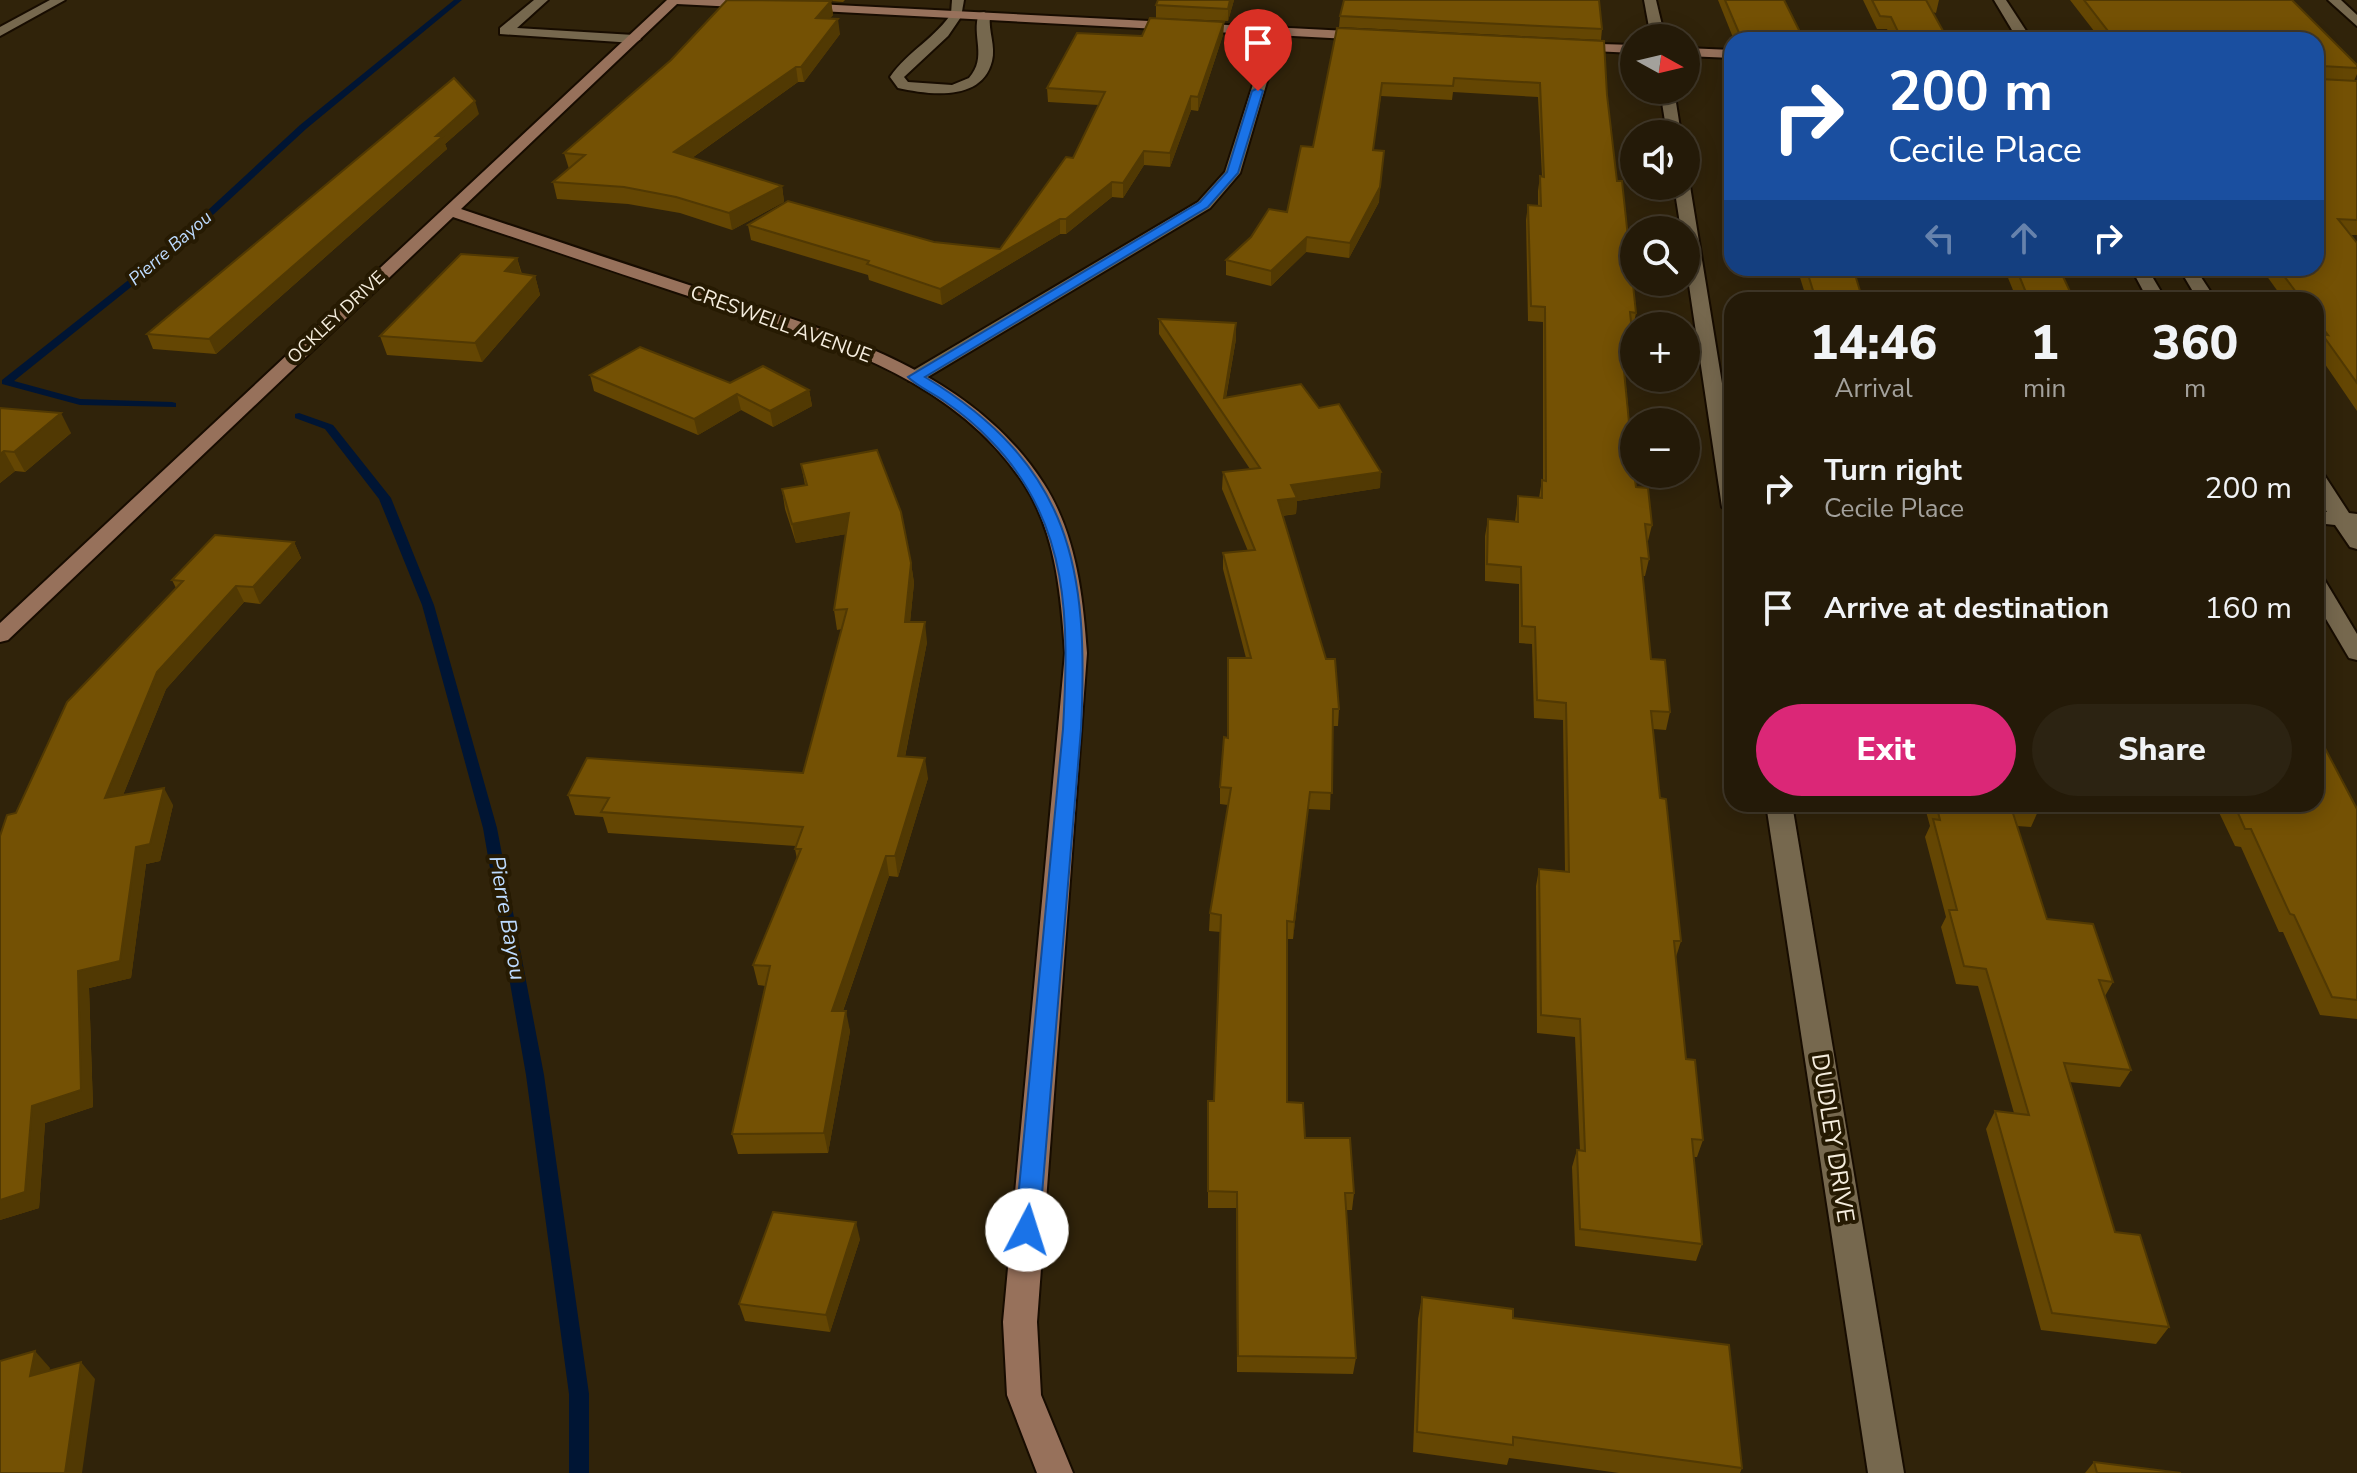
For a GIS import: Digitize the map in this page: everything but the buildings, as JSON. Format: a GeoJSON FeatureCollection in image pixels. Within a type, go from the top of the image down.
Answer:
{"type":"FeatureCollection","features":[{"type":"Feature","properties":{"kind":"street"},"geometry":{"type":"LineString","coordinates":[[0,32],[59,0]]}},
{"type":"Feature","properties":{"kind":"street"},"geometry":{"type":"LineString","coordinates":[[542,0],[505,31],[634,39]]}},
{"type":"Feature","properties":{"kind":"street"},"geometry":{"type":"LineString","coordinates":[[674,0],[767,5]]}},
{"type":"Feature","properties":{"kind":"street","name":"OCKLEY DRIVE"},"geometry":{"type":"LineString","coordinates":[[0,635],[674,0]]}},
{"type":"Feature","properties":{"kind":"street"},"geometry":{"type":"LineString","coordinates":[[1650,0],[1655,24]]}},
{"type":"Feature","properties":{"kind":"street"},"geometry":{"type":"LineString","coordinates":[[2000,0],[2020,32]]}},
{"type":"Feature","properties":{"kind":"street"},"geometry":{"type":"LineString","coordinates":[[2334,0],[2357,22]]}},
{"type":"Feature","properties":{"kind":"street"},"geometry":{"type":"LineString","coordinates":[[783,6],[958,7],[984,16],[1385,36]]}},
{"type":"Feature","properties":{"kind":"street"},"geometry":{"type":"LineString","coordinates":[[958,7],[947,40],[905,63],[897,77],[903,85],[944,90],[969,84],[978,76],[986,60],[977,42],[984,16]]}},
{"type":"Feature","properties":{"kind":"street"},"geometry":{"type":"LineString","coordinates":[[915,377],[1204,205],[1232,173],[1276,31]]}},
{"type":"Feature","properties":{"kind":"street"},"geometry":{"type":"LineString","coordinates":[[1556,45],[1620,48]]}},
{"type":"Feature","properties":{"kind":"street"},"geometry":{"type":"LineString","coordinates":[[1700,53],[1724,54]]}},
{"type":"Feature","properties":{"kind":"street"},"geometry":{"type":"LineString","coordinates":[[1684,200],[1724,442]]}},
{"type":"Feature","properties":{"kind":"street","name":"CRESWELL AVENUE"},"geometry":{"type":"LineString","coordinates":[[449,210],[837,341],[915,377],[951,399],[996,437],[1033,482],[1052,517],[1063,552],[1074,612],[1076,653],[1020,1322],[1024,1395],[1055,1473]]}},
{"type":"Feature","properties":{"kind":"street"},"geometry":{"type":"LineString","coordinates":[[2324,487],[2350,520],[2357,543]]}},
{"type":"Feature","properties":{"kind":"street"},"geometry":{"type":"LineString","coordinates":[[2324,518],[2350,520]]}},
{"type":"Feature","properties":{"kind":"street"},"geometry":{"type":"LineString","coordinates":[[2324,597],[2357,653]]}},
{"type":"Feature","properties":{"kind":"street","name":"DUDLEY DRIVE"},"geometry":{"type":"LineString","coordinates":[[1780,812],[1886,1473]]}},
{"type":"Feature","properties":{"kind":"waterway","name":"Pierre Bayou"},"geometry":{"type":"LineString","coordinates":[[172,405],[80,402],[6,382],[158,261],[303,127],[458,0]]}},
{"type":"Feature","properties":{"kind":"waterway","name":"Pierre Bayou"},"geometry":{"type":"LineString","coordinates":[[299,416],[329,427],[385,498],[428,605],[490,828],[535,1075],[579,1394],[579,1473]]}},
{"type":"Feature","properties":{"kind":"route"},"geometry":{"type":"LineString","coordinates":[[1027,1230],[1049,956],[1072,729],[1076,653],[1074,612],[1063,552],[1052,517],[1033,482],[996,437],[951,399],[915,377],[1204,205],[1232,173],[1258,91]]}}]}
